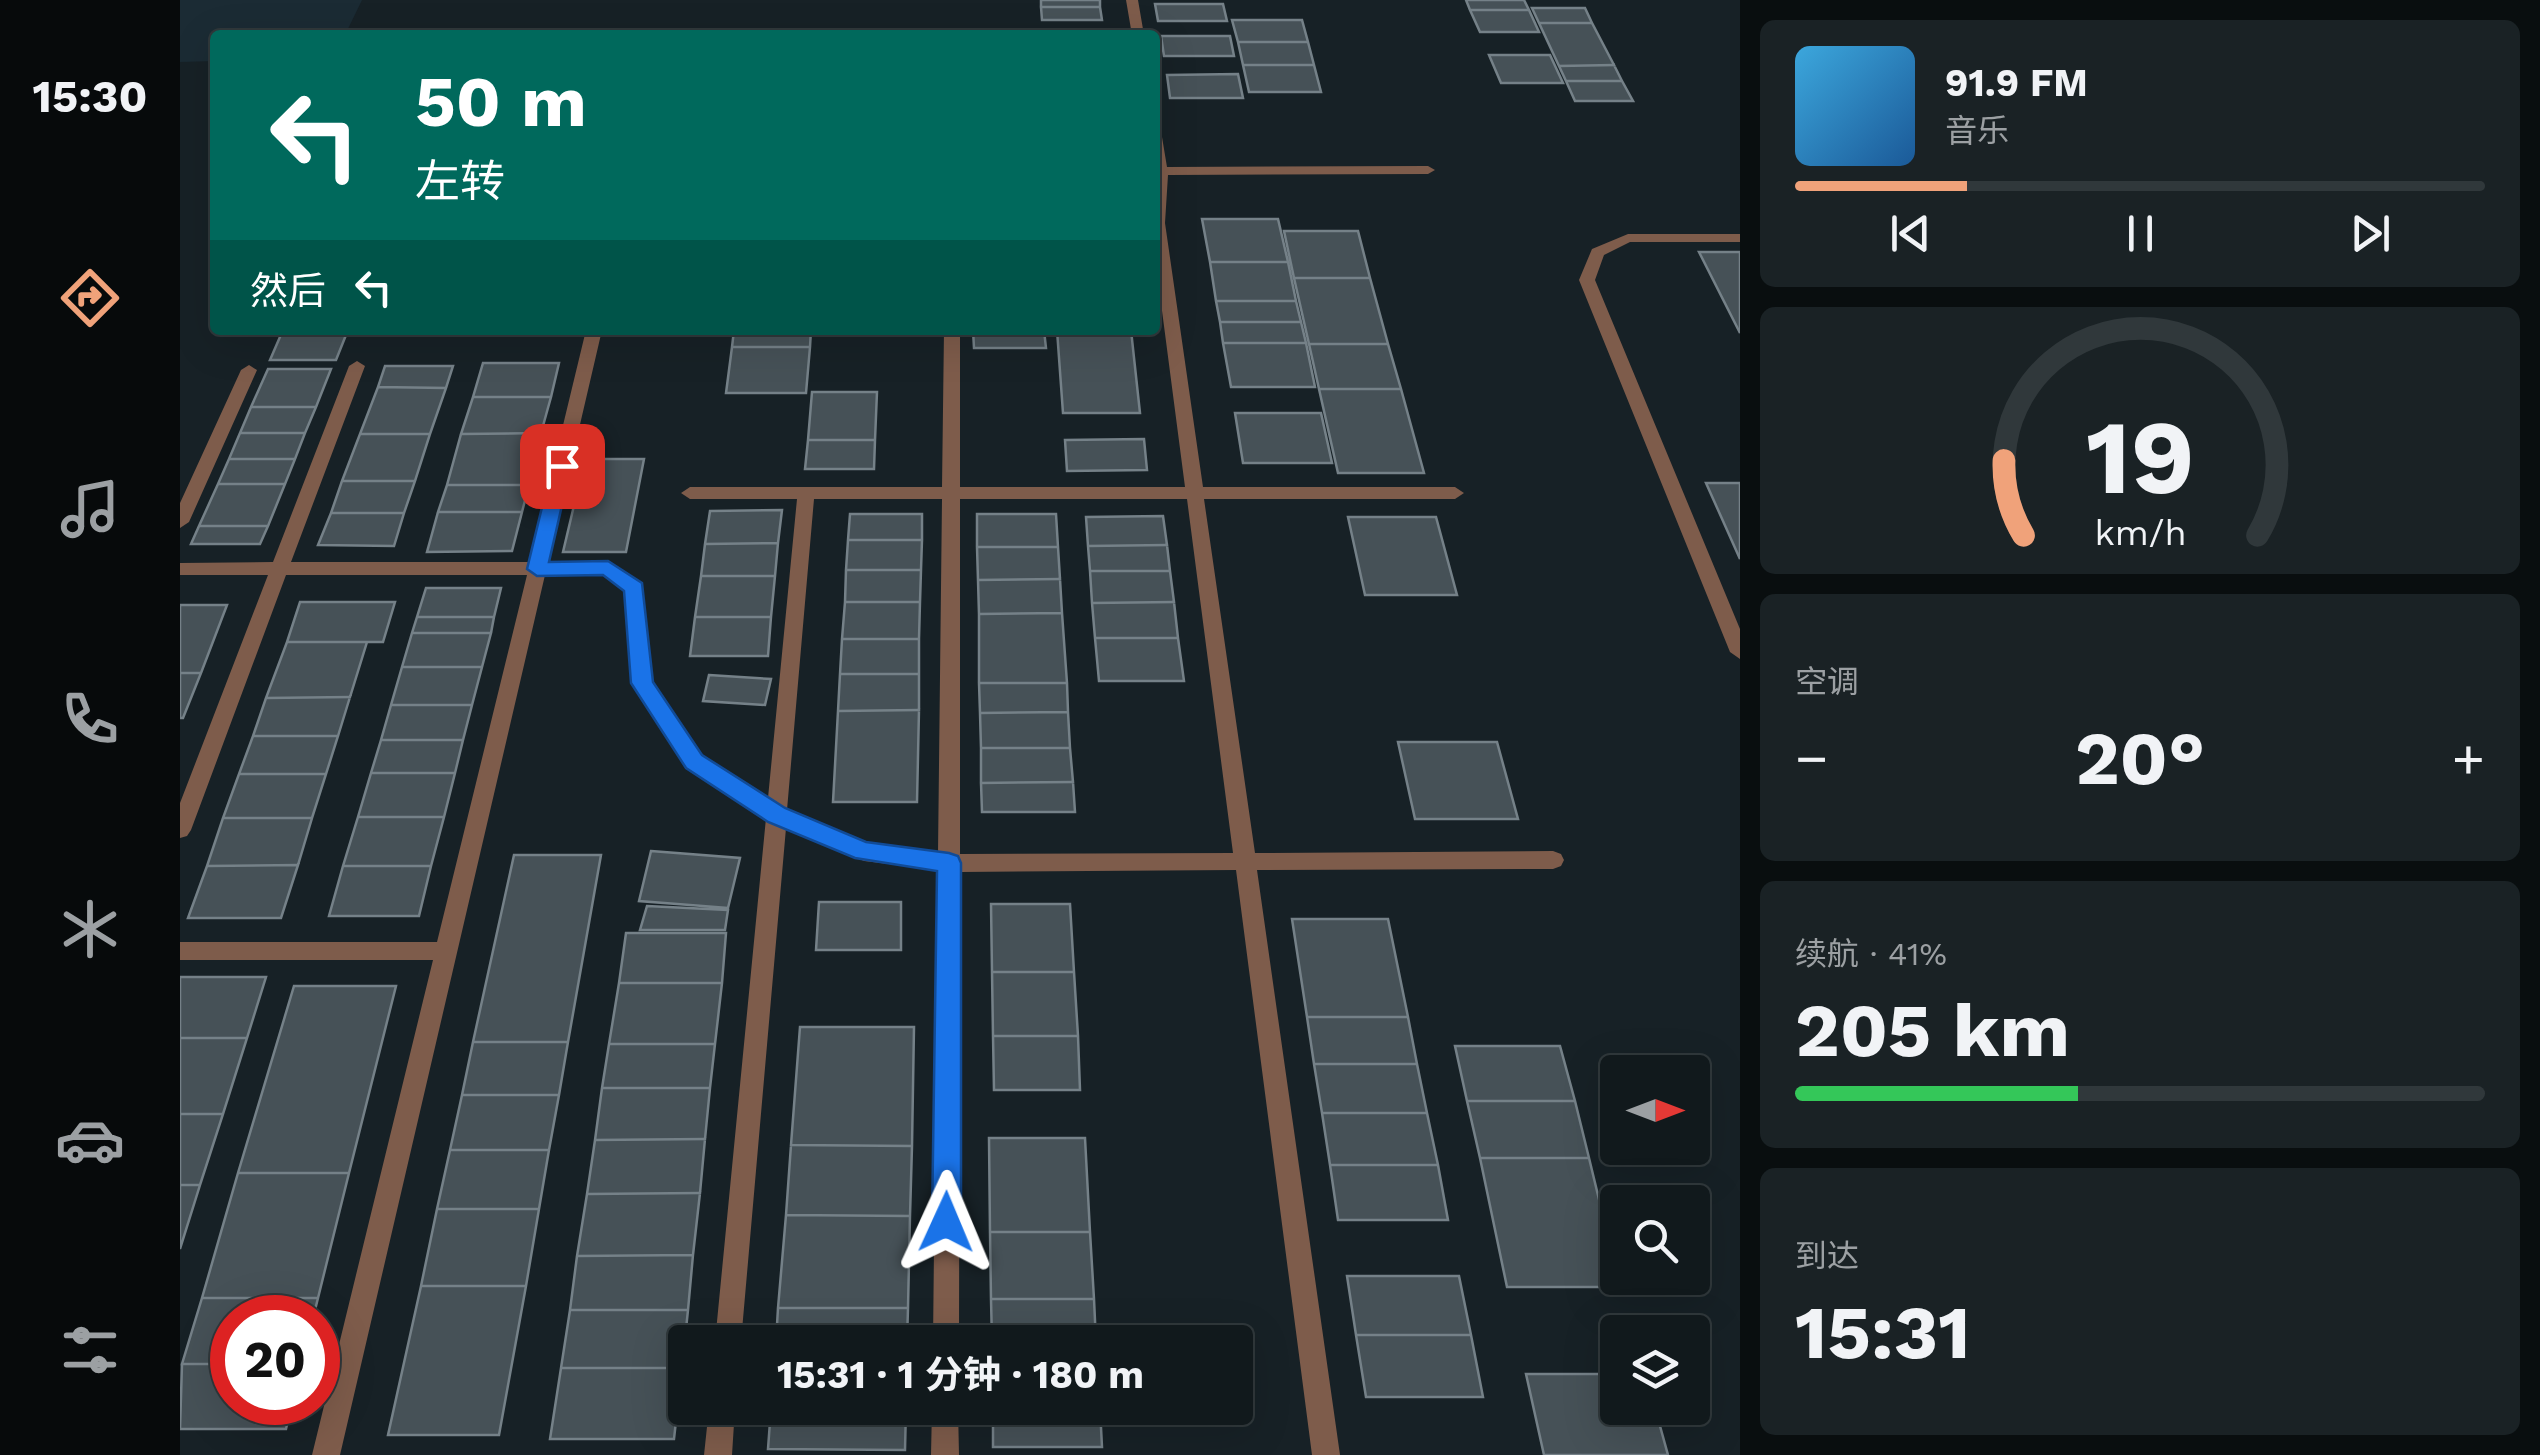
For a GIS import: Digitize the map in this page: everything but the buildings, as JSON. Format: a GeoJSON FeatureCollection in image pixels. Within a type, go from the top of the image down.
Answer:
{"type":"FeatureCollection","features":[{"type":"Feature","properties":{"kind":"lane"},"geometry":{"type":"LineString","coordinates":[[1132,0],[1137,30]]}},
{"type":"Feature","properties":{"kind":"lane"},"geometry":{"type":"LineString","coordinates":[[1160,165],[1160,188]]}},
{"type":"Feature","properties":{"kind":"lane"},"geometry":{"type":"LineString","coordinates":[[1161,171],[1428,170]]}},
{"type":"Feature","properties":{"kind":"lane"},"geometry":{"type":"LineString","coordinates":[[1160,238],[1326,1455]]}},
{"type":"Feature","properties":{"kind":"lane"},"geometry":{"type":"LineString","coordinates":[[1740,238],[1628,238],[1598,252],[1587,280],[1740,652]]}},
{"type":"Feature","properties":{"kind":"lane"},"geometry":{"type":"LineString","coordinates":[[326,1455],[593,335]]}},
{"type":"Feature","properties":{"kind":"lane"},"geometry":{"type":"LineString","coordinates":[[946,1325],[952,335]]}},
{"type":"Feature","properties":{"kind":"lane"},"geometry":{"type":"LineString","coordinates":[[180,830],[357,366]]}},
{"type":"Feature","properties":{"kind":"lane"},"geometry":{"type":"LineString","coordinates":[[180,522],[249,370]]}},
{"type":"Feature","properties":{"kind":"lane"},"geometry":{"type":"LineString","coordinates":[[690,493],[1455,494]]}},
{"type":"Feature","properties":{"kind":"lane"},"geometry":{"type":"LineString","coordinates":[[730,1325],[806,493]]}},
{"type":"Feature","properties":{"kind":"lane"},"geometry":{"type":"LineString","coordinates":[[180,569],[608,568],[634,588],[642,683],[694,761],[776,815],[864,852],[949,863],[1553,860]]}},
{"type":"Feature","properties":{"kind":"lane"},"geometry":{"type":"LineString","coordinates":[[180,951],[447,951]]}},
{"type":"Feature","properties":{"kind":"lane"},"geometry":{"type":"LineString","coordinates":[[718,1455],[721,1425]]}},
{"type":"Feature","properties":{"kind":"lane"},"geometry":{"type":"LineString","coordinates":[[945,1425],[945,1455]]}},
{"type":"Feature","properties":{"kind":"shaded area"},"geometry":{"type":"Polygon","coordinates":[[[180,0],[362,0],[347,30],[210,30],[210,61],[180,62],[180,0]]]}},
{"type":"Feature","properties":{"kind":"route"},"geometry":{"type":"LineString","coordinates":[[562,466],[537,569],[608,568],[634,588],[642,683],[694,761],[776,815],[864,852],[949,863],[946,1222]]}}]}
